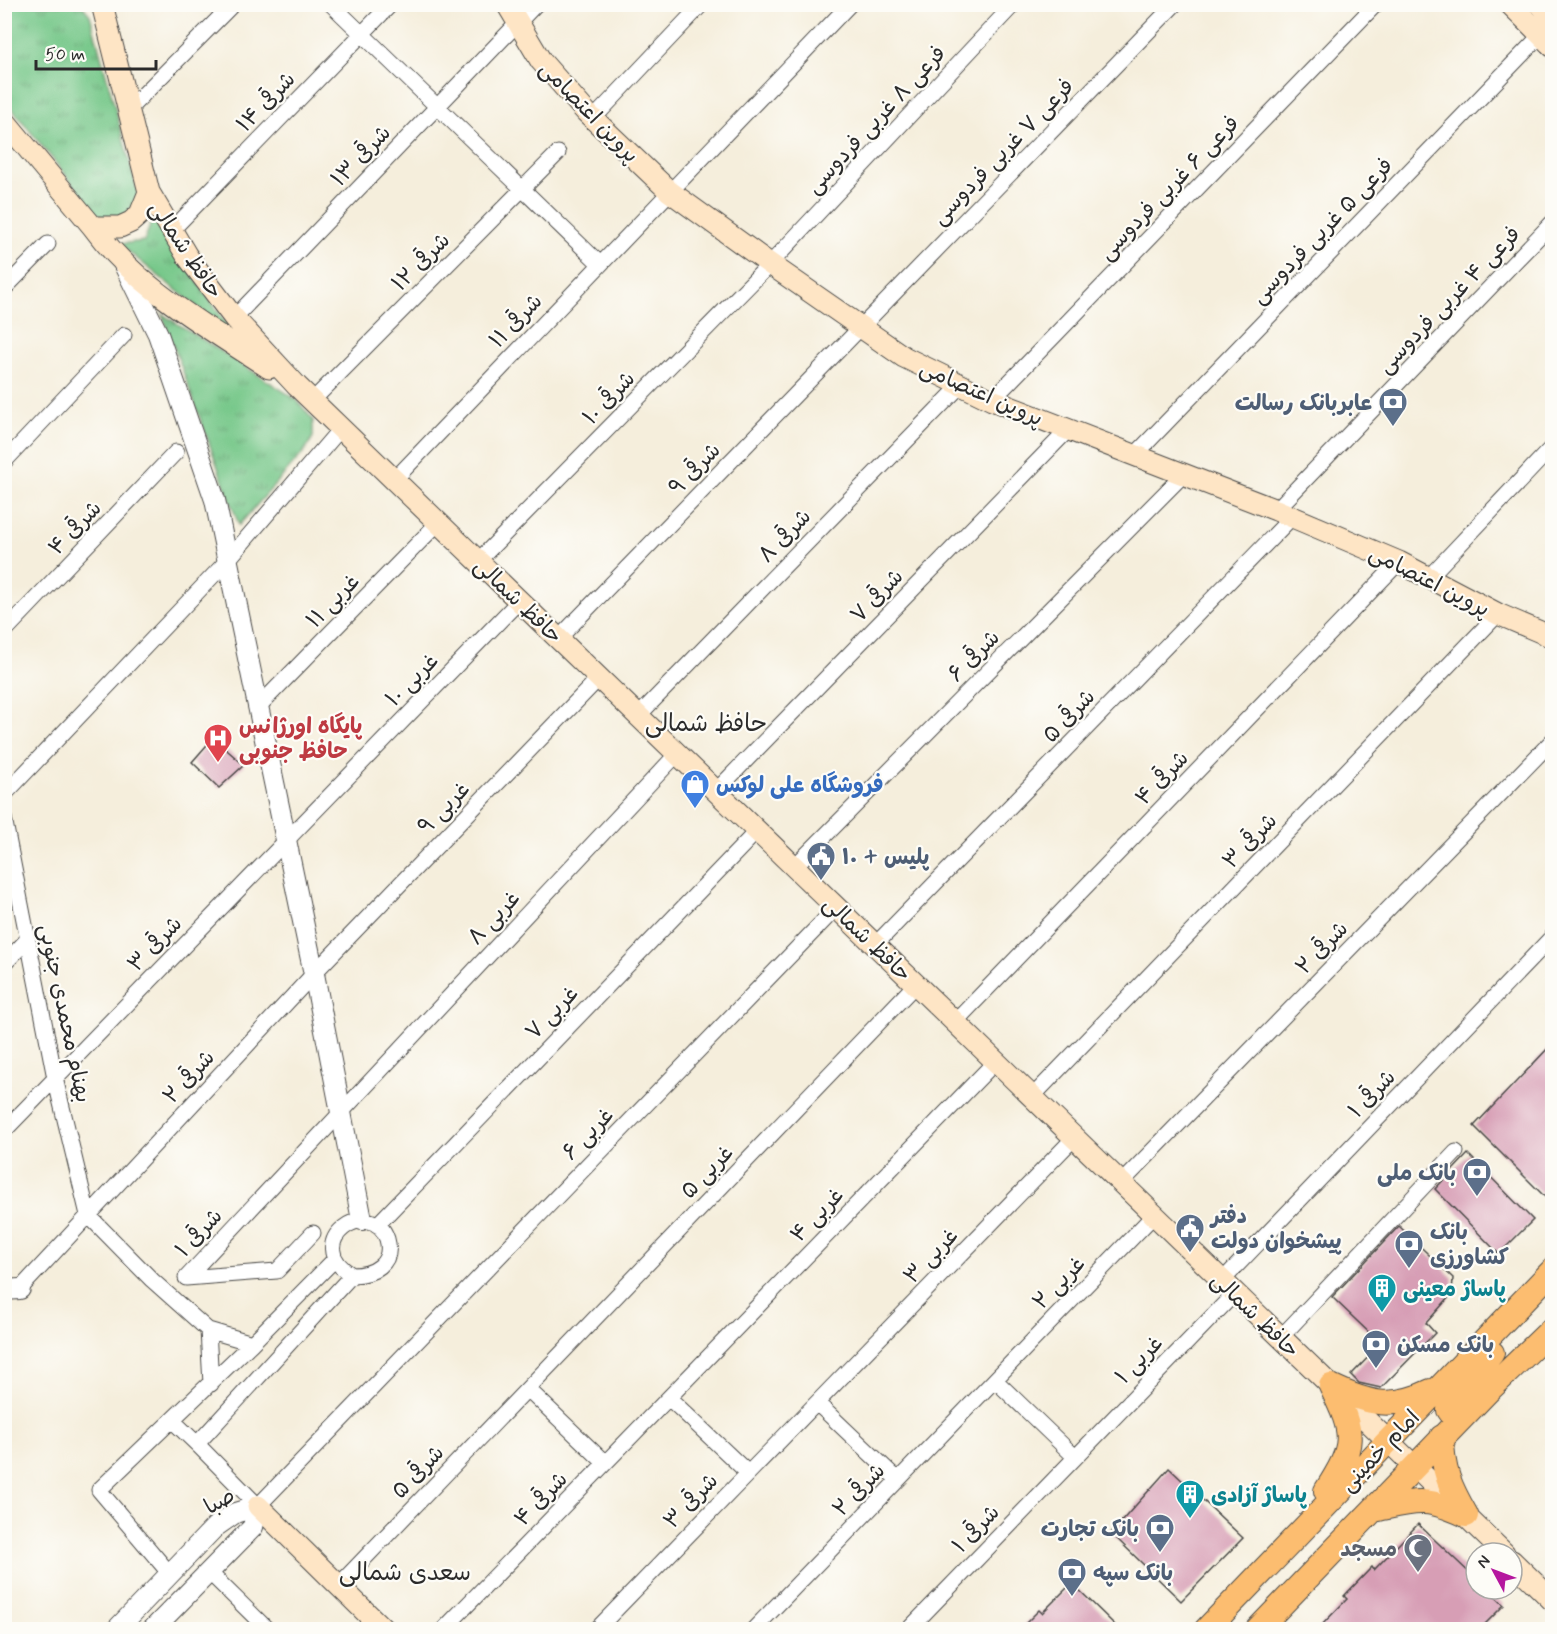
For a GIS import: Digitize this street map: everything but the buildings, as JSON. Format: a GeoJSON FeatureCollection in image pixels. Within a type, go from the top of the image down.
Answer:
{"type":"FeatureCollection","features":[{"type":"Feature","properties":{"kind":"main road","name":"پروین اعتصامی"},"geometry":{"type":"LineString","coordinates":[[507,4],[541,61],[593,119],[669,191],[904,357],[992,400],[1284,513],[1400,562],[1498,614],[1552,637]]}},
{"type":"Feature","properties":{"kind":"main road"},"geometry":{"type":"LineString","coordinates":[[1510,4],[1547,40]]}},
{"type":"Feature","properties":{"kind":"main road"},"geometry":{"type":"LineString","coordinates":[[1540,4],[1552,17]]}},
{"type":"Feature","properties":{"kind":"main road","name":"حافظ شمالی"},"geometry":{"type":"LineString","coordinates":[[101,7],[149,192],[187,256],[234,318],[312,401],[1492,1541]]}},
{"type":"Feature","properties":{"kind":"main road","name":"حافظ شمالی"},"geometry":{"type":"LineString","coordinates":[[4,120],[123,262],[143,282],[193,318],[297,386]]}},
{"type":"Feature","properties":{"kind":"main road"},"geometry":{"type":"LineString","coordinates":[[93,227],[120,227],[130,222],[140,214],[149,192]]}},
{"type":"Feature","properties":{"kind":"main road","name":"امام خمینی"},"geometry":{"type":"LineString","coordinates":[[1206,1629],[1552,1271]]}},
{"type":"Feature","properties":{"kind":"main road"},"geometry":{"type":"LineString","coordinates":[[1471,1407],[1452,1414],[1449,1410],[1452,1401],[1498,1344],[1503,1322]]}},
{"type":"Feature","properties":{"kind":"main road","name":"امام خمینی"},"geometry":{"type":"LineString","coordinates":[[1257,1629],[1471,1407],[1552,1329]]}},
{"type":"Feature","properties":{"kind":"main road"},"geometry":{"type":"LineString","coordinates":[[1331,1386],[1373,1404],[1402,1401],[1440,1386]]}},
{"type":"Feature","properties":{"kind":"main road"},"geometry":{"type":"LineString","coordinates":[[1296,1536],[1337,1474],[1350,1444],[1345,1416],[1331,1386]]}},
{"type":"Feature","properties":{"kind":"main road"},"geometry":{"type":"LineString","coordinates":[[1442,1437],[1442,1463],[1452,1491],[1466,1515]]}},
{"type":"Feature","properties":{"kind":"main road"},"geometry":{"type":"LineString","coordinates":[[1373,1510],[1426,1501],[1436,1502],[1466,1515]]}},
{"type":"Feature","properties":{"kind":"main road"},"geometry":{"type":"LineString","coordinates":[[258,1506],[384,1629]]}},
{"type":"Feature","properties":{"kind":"main road"},"geometry":{"type":"LineString","coordinates":[[1524,1573],[1552,1600]]}},
{"type":"Feature","properties":{"kind":"street"},"geometry":{"type":"LineString","coordinates":[[128,110],[233,4]]}},
{"type":"Feature","properties":{"kind":"street"},"geometry":{"type":"LineString","coordinates":[[332,4],[600,264]]}},
{"type":"Feature","properties":{"kind":"street","name":"۱۴ شرقی"},"geometry":{"type":"LineString","coordinates":[[171,230],[391,4]]}},
{"type":"Feature","properties":{"kind":"street","name":"۱۳ شرقی"},"geometry":{"type":"LineString","coordinates":[[234,318],[536,4]]}},
{"type":"Feature","properties":{"kind":"street"},"geometry":{"type":"LineString","coordinates":[[593,119],[702,4]]}},
{"type":"Feature","properties":{"kind":"street","name":"۱۱ شرقی"},"geometry":{"type":"LineString","coordinates":[[394,480],[850,4]]}},
{"type":"Feature","properties":{"kind":"street","name":"فرعی ۸ غربی فردوسی"},"geometry":{"type":"LineString","coordinates":[[770,264],[1014,4]]}},
{"type":"Feature","properties":{"kind":"street","name":"فرعی ۷ غربی فردوسی"},"geometry":{"type":"LineString","coordinates":[[862,328],[1175,4]]}},
{"type":"Feature","properties":{"kind":"street","name":"فرعی ۶ غربی فردوسی"},"geometry":{"type":"LineString","coordinates":[[992,400],[1376,4]]}},
{"type":"Feature","properties":{"kind":"street","name":"فرعی ۵ غربی فردوسی"},"geometry":{"type":"LineString","coordinates":[[1134,456],[1547,40]]}},
{"type":"Feature","properties":{"kind":"street","name":"۱۲ شرقی"},"geometry":{"type":"LineString","coordinates":[[312,401],[558,153]]}},
{"type":"Feature","properties":{"kind":"street","name":"فرعی ۴ غربی فردوسی"},"geometry":{"type":"LineString","coordinates":[[1284,513],[1552,223]]}},
{"type":"Feature","properties":{"kind":"street"},"geometry":{"type":"LineString","coordinates":[[4,289],[48,244]]}},
{"type":"Feature","properties":{"kind":"street"},"geometry":{"type":"LineString","coordinates":[[123,262],[158,334],[215,500],[285,840],[317,971],[342,1111],[369,1222],[386,1237],[388,1253],[381,1267],[368,1275],[352,1275],[342,1269],[335,1259],[333,1245],[338,1232],[348,1223],[369,1222]]}},
{"type":"Feature","properties":{"kind":"street","name":"شرقی ۱۰"},"geometry":{"type":"LineString","coordinates":[[478,561],[770,264]]}},
{"type":"Feature","properties":{"kind":"street","name":"شرقی ۹"},"geometry":{"type":"LineString","coordinates":[[558,639],[862,328]]}},
{"type":"Feature","properties":{"kind":"street"},"geometry":{"type":"LineString","coordinates":[[4,462],[124,335]]}},
{"type":"Feature","properties":{"kind":"street","name":"۸ شرقی"},"geometry":{"type":"LineString","coordinates":[[638,716],[961,385]]}},
{"type":"Feature","properties":{"kind":"street"},"geometry":{"type":"LineString","coordinates":[[4,795],[227,561],[341,428]]}},
{"type":"Feature","properties":{"kind":"street","name":"۷ شرقی"},"geometry":{"type":"LineString","coordinates":[[716,791],[1068,430]]}},
{"type":"Feature","properties":{"kind":"street"},"geometry":{"type":"LineString","coordinates":[[1428,578],[1552,447]]}},
{"type":"Feature","properties":{"kind":"street","name":"۴ شرقی"},"geometry":{"type":"LineString","coordinates":[[4,632],[176,452]]}},
{"type":"Feature","properties":{"kind":"street","name":"۶ شرقی"},"geometry":{"type":"LineString","coordinates":[[794,867],[1184,474]]}},
{"type":"Feature","properties":{"kind":"street","name":"۵ شرقی"},"geometry":{"type":"LineString","coordinates":[[875,945],[1284,513]]}},
{"type":"Feature","properties":{"kind":"street","name":"۱۱ غربی"},"geometry":{"type":"LineString","coordinates":[[257,708],[438,523]]}},
{"type":"Feature","properties":{"kind":"street","name":"۴ شرقی"},"geometry":{"type":"LineString","coordinates":[[955,1022],[1400,562]]}},
{"type":"Feature","properties":{"kind":"street","name":"۱۰ غربی"},"geometry":{"type":"LineString","coordinates":[[285,840],[519,601]]}},
{"type":"Feature","properties":{"kind":"street","name":"۳ شرقی"},"geometry":{"type":"LineString","coordinates":[[1032,1097],[1498,614]]}},
{"type":"Feature","properties":{"kind":"street","name":"۹ غربی"},"geometry":{"type":"LineString","coordinates":[[317,971],[598,678]]}},
{"type":"Feature","properties":{"kind":"street","name":"۲ شرقی"},"geometry":{"type":"LineString","coordinates":[[1121,1183],[1552,741]]}},
{"type":"Feature","properties":{"kind":"street","name":"۸ غربی"},"geometry":{"type":"LineString","coordinates":[[342,1111],[677,754]]}},
{"type":"Feature","properties":{"kind":"street","name":"بهنام محمدی جنوبی"},"geometry":{"type":"LineString","coordinates":[[4,818],[55,1078],[88,1215]]}},
{"type":"Feature","properties":{"kind":"street","name":"۷ غربی"},"geometry":{"type":"LineString","coordinates":[[369,1222],[757,831]]}},
{"type":"Feature","properties":{"kind":"street","name":"۳ شرقی"},"geometry":{"type":"LineString","coordinates":[[55,1078],[285,840]]}},
{"type":"Feature","properties":{"kind":"street","name":"۶ غربی"},"geometry":{"type":"LineString","coordinates":[[258,1506],[836,908]]}},
{"type":"Feature","properties":{"kind":"street","name":"۱ شرقی"},"geometry":{"type":"LineString","coordinates":[[1228,1287],[1552,937]]}},
{"type":"Feature","properties":{"kind":"street"},"geometry":{"type":"LineString","coordinates":[[4,964],[28,939]]}},
{"type":"Feature","properties":{"kind":"street","name":"۲ شرقی"},"geometry":{"type":"LineString","coordinates":[[88,1215],[317,971]]}},
{"type":"Feature","properties":{"kind":"street","name":"۵ غربی"},"geometry":{"type":"LineString","coordinates":[[528,1389],[916,984]]}},
{"type":"Feature","properties":{"kind":"street","name":"۴ غربی"},"geometry":{"type":"LineString","coordinates":[[669,1398],[996,1062]]}},
{"type":"Feature","properties":{"kind":"street"},"geometry":{"type":"LineString","coordinates":[[4,1131],[55,1078]]}},
{"type":"Feature","properties":{"kind":"street","name":"۱ شرقی"},"geometry":{"type":"LineString","coordinates":[[312,1233],[277,1271],[186,1278],[342,1111]]}},
{"type":"Feature","properties":{"kind":"street","name":"۳ غربی"},"geometry":{"type":"LineString","coordinates":[[817,1402],[1074,1138]]}},
{"type":"Feature","properties":{"kind":"street"},"geometry":{"type":"LineString","coordinates":[[1281,1337],[1456,1152]]}},
{"type":"Feature","properties":{"kind":"street"},"geometry":{"type":"LineString","coordinates":[[12,1289],[88,1215],[152,1280],[208,1330],[252,1344]]}},
{"type":"Feature","properties":{"kind":"street","name":"۲ غربی"},"geometry":{"type":"LineString","coordinates":[[995,1380],[1154,1215]]}},
{"type":"Feature","properties":{"kind":"street"},"geometry":{"type":"LineString","coordinates":[[170,1574],[99,1490],[252,1344],[335,1259]]}},
{"type":"Feature","properties":{"kind":"street"},"geometry":{"type":"LineString","coordinates":[[197,1444],[352,1275]]}},
{"type":"Feature","properties":{"kind":"street","name":"۱ غربی"},"geometry":{"type":"LineString","coordinates":[[1075,1457],[1228,1287]]}},
{"type":"Feature","properties":{"kind":"street"},"geometry":{"type":"LineString","coordinates":[[208,1330],[211,1384]]}},
{"type":"Feature","properties":{"kind":"street"},"geometry":{"type":"LineString","coordinates":[[995,1380],[1075,1457]]}},
{"type":"Feature","properties":{"kind":"street","name":"۲ شرقی"},"geometry":{"type":"LineString","coordinates":[[753,1629],[995,1380]]}},
{"type":"Feature","properties":{"kind":"street"},"geometry":{"type":"LineString","coordinates":[[528,1389],[605,1463]]}},
{"type":"Feature","properties":{"kind":"street","name":"۵ شرقی"},"geometry":{"type":"LineString","coordinates":[[339,1585],[528,1389]]}},
{"type":"Feature","properties":{"kind":"street"},"geometry":{"type":"LineString","coordinates":[[669,1398],[748,1473]]}},
{"type":"Feature","properties":{"kind":"street","name":"۴ شرقی"},"geometry":{"type":"LineString","coordinates":[[443,1629],[669,1398]]}},
{"type":"Feature","properties":{"kind":"street"},"geometry":{"type":"LineString","coordinates":[[817,1402],[898,1480]]}},
{"type":"Feature","properties":{"kind":"street","name":"۳ شرقی"},"geometry":{"type":"LineString","coordinates":[[596,1629],[817,1402]]}},
{"type":"Feature","properties":{"kind":"street"},"geometry":{"type":"LineString","coordinates":[[172,1420],[258,1506]]}},
{"type":"Feature","properties":{"kind":"street","name":"۱ شرقی"},"geometry":{"type":"LineString","coordinates":[[908,1629],[1075,1457]]}},
{"type":"Feature","properties":{"kind":"street","name":"صبا"},"geometry":{"type":"LineString","coordinates":[[152,1629],[253,1527],[258,1506]]}},
{"type":"Feature","properties":{"kind":"street","name":"صبا"},"geometry":{"type":"LineString","coordinates":[[116,1629],[215,1527],[235,1513],[258,1506]]}},
{"type":"Feature","properties":{"kind":"street"},"geometry":{"type":"LineString","coordinates":[[208,1572],[268,1629]]}},
{"type":"Feature","properties":{"kind":"green space"},"geometry":{"type":"Polygon","coordinates":[[[4,5],[82,5],[90,15],[138,193],[137,200],[124,217],[102,217],[96,213],[5,100],[4,5]]]}},
{"type":"Feature","properties":{"kind":"green space"},"geometry":{"type":"Polygon","coordinates":[[[153,218],[237,339],[119,244],[144,241],[153,218]]]}},
{"type":"Feature","properties":{"kind":"green space"},"geometry":{"type":"Polygon","coordinates":[[[162,314],[296,399],[313,420],[313,437],[304,452],[239,525],[162,314]]]}},
{"type":"Feature","properties":{"kind":"place","name":"عابربانک رسالت"},"geometry":{"type":"Point","coordinates":[1393,428]}},
{"type":"Feature","properties":{"kind":"place","name":"پایگاه اورژانس حافظ جنوبی"},"geometry":{"type":"Point","coordinates":[218,764]}},
{"type":"Feature","properties":{"kind":"place","name":"فروشگاه علی لوکس"},"geometry":{"type":"Point","coordinates":[695,810]}},
{"type":"Feature","properties":{"kind":"place","name":"پلیس + ۱۰"},"geometry":{"type":"Point","coordinates":[821,882]}},
{"type":"Feature","properties":{"kind":"place","name":"بانک ملی"},"geometry":{"type":"Point","coordinates":[1477,1198]}},
{"type":"Feature","properties":{"kind":"place","name":"دفتر پیشخوان دولت"},"geometry":{"type":"Point","coordinates":[1190,1254]}},
{"type":"Feature","properties":{"kind":"place","name":"بانک کشاورزی"},"geometry":{"type":"Point","coordinates":[1409,1270]}},
{"type":"Feature","properties":{"kind":"place","name":"پاساژ معینی"},"geometry":{"type":"Point","coordinates":[1382,1314]}},
{"type":"Feature","properties":{"kind":"place","name":"بانک مسکن"},"geometry":{"type":"Point","coordinates":[1376,1370]}},
{"type":"Feature","properties":{"kind":"place","name":"پاساژ آزادی"},"geometry":{"type":"Point","coordinates":[1190,1520]}},
{"type":"Feature","properties":{"kind":"place","name":"بانک تجارت"},"geometry":{"type":"Point","coordinates":[1160,1554]}},
{"type":"Feature","properties":{"kind":"place","name":"مسجد"},"geometry":{"type":"Point","coordinates":[1418,1574]}},
{"type":"Feature","properties":{"kind":"place","name":"بانک سپه"},"geometry":{"type":"Point","coordinates":[1072,1598]}},
{"type":"Feature","properties":{"kind":"district","name":"حافظ شمالی"},"geometry":{"type":"Point","coordinates":[706,723]}},
{"type":"Feature","properties":{"kind":"district","name":"سعدی شمالی"},"geometry":{"type":"Point","coordinates":[405,1572]}}]}
